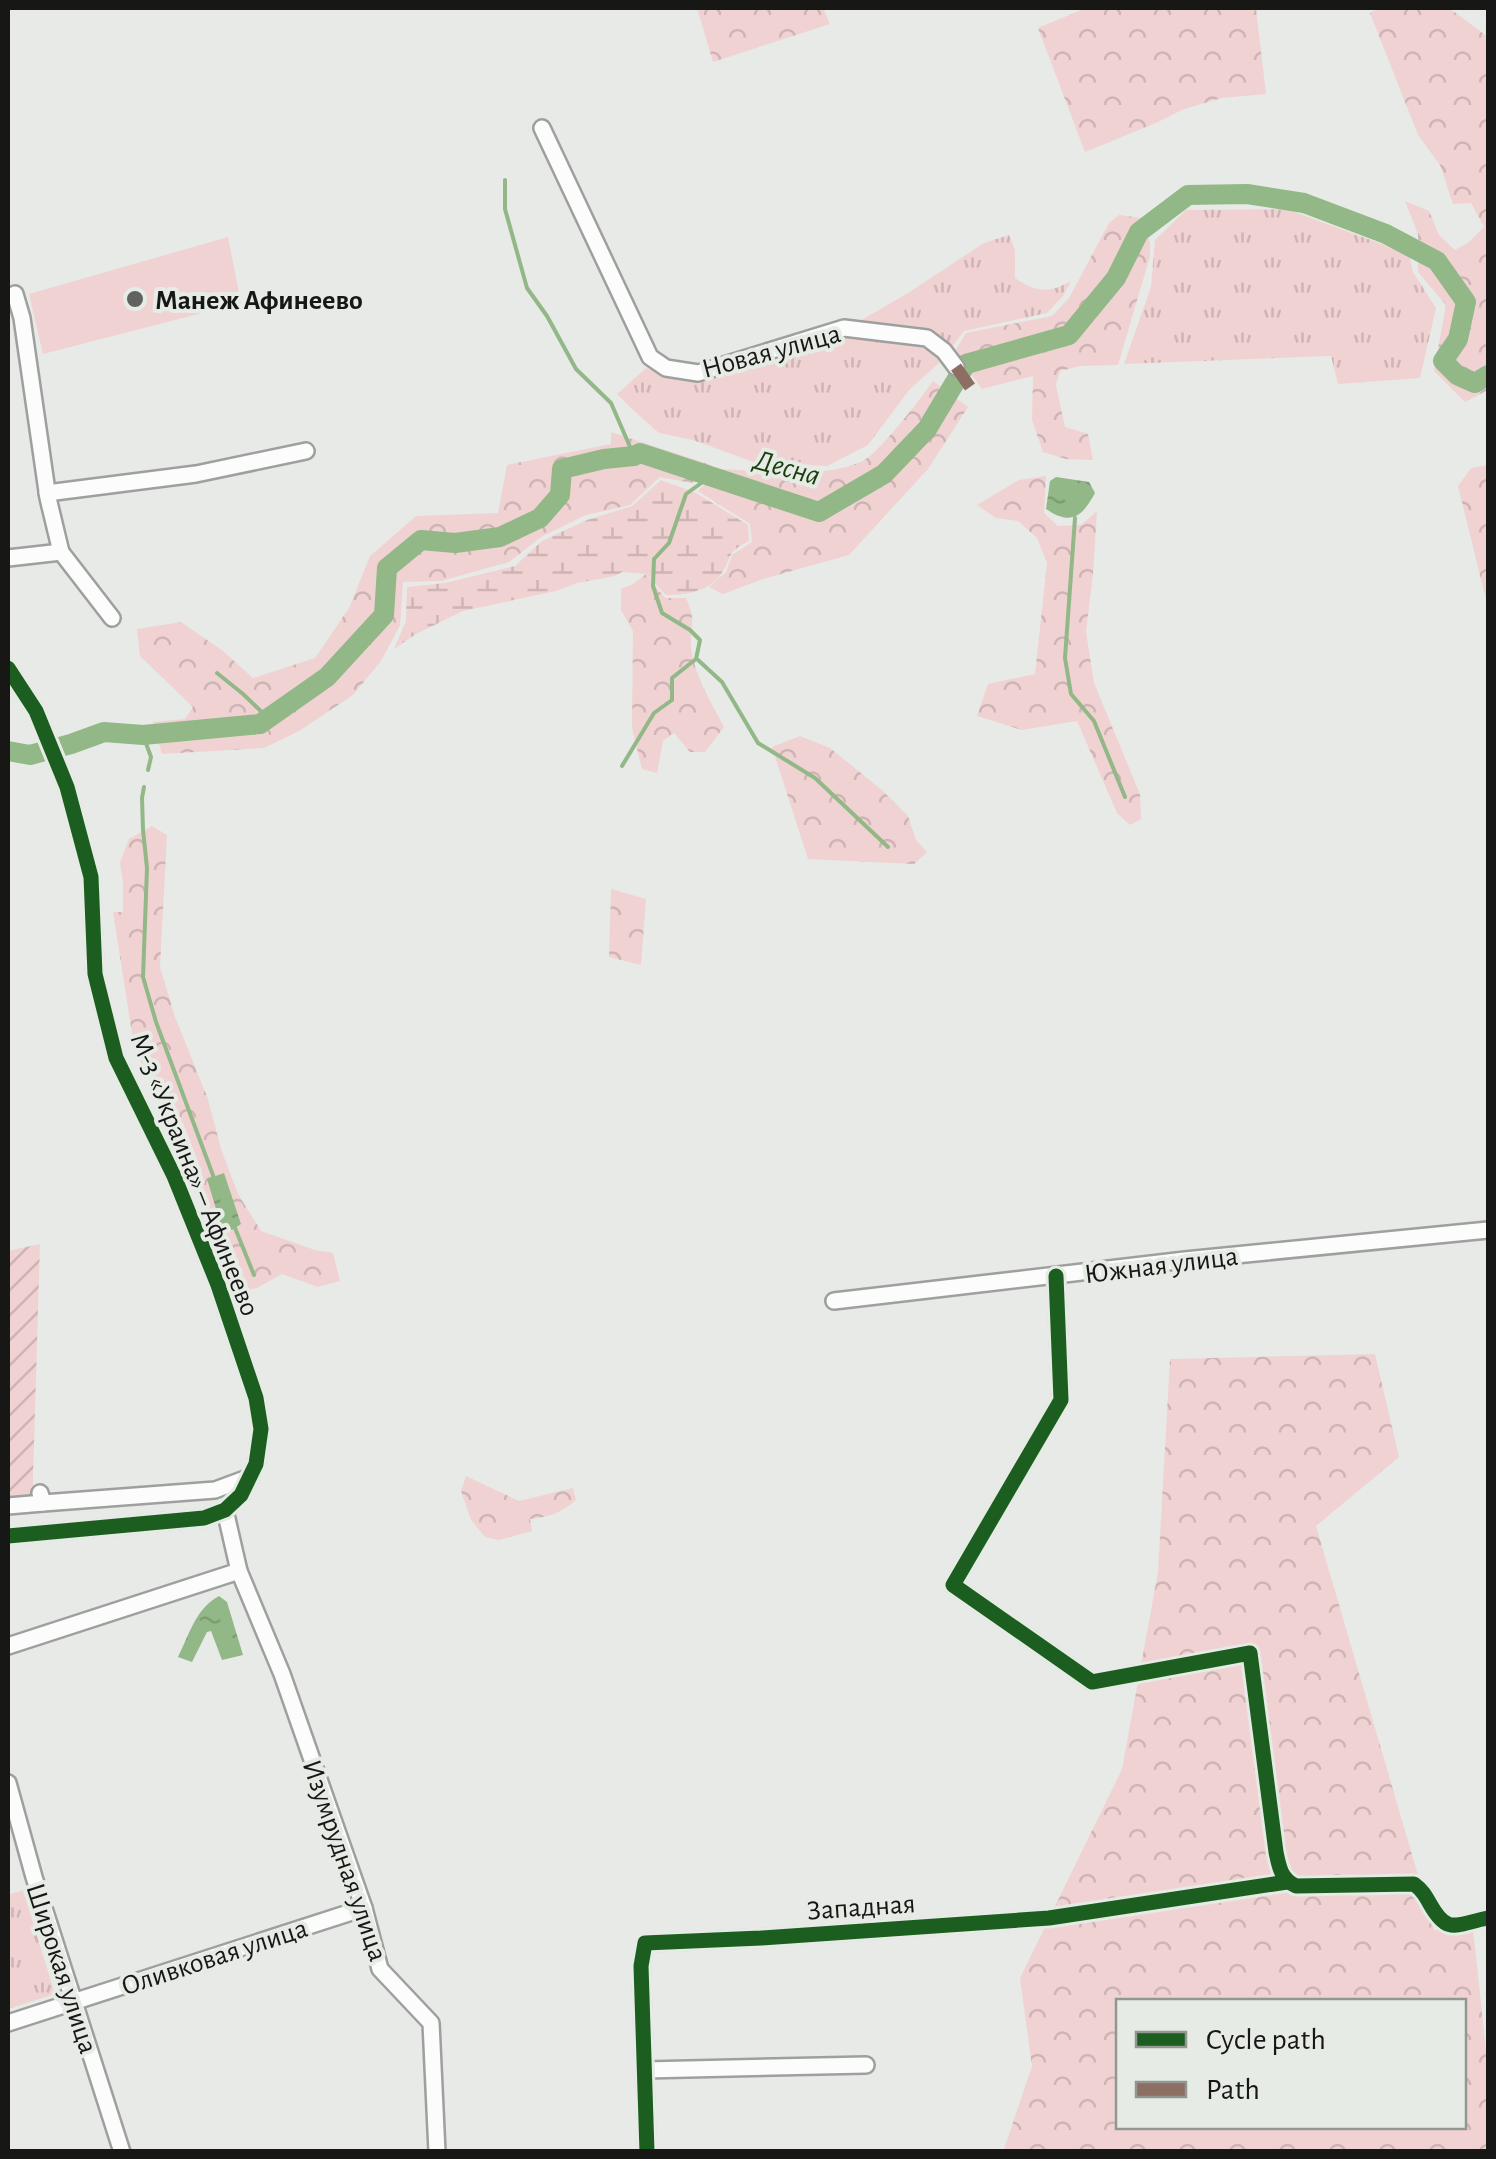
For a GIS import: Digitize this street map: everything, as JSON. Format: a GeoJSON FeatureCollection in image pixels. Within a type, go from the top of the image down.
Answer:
{"type":"FeatureCollection","features":[{"type":"Feature","properties":{"kind":"street","name":"Новая улица"},"geometry":{"type":"LineString","coordinates":[[542,128],[650,357],[666,368],[698,372],[844,328],[927,338],[956,367]]}},
{"type":"Feature","properties":{"kind":"street"},"geometry":{"type":"LineString","coordinates":[[15,294],[22,318],[47,493],[61,552],[112,618]]}},
{"type":"Feature","properties":{"kind":"street"},"geometry":{"type":"LineString","coordinates":[[47,493],[196,474],[306,451]]}},
{"type":"Feature","properties":{"kind":"street"},"geometry":{"type":"LineString","coordinates":[[8,558],[61,552]]}},
{"type":"Feature","properties":{"kind":"street","name":"М-3 «Украина» – Афинеево"},"geometry":{"type":"LineString","coordinates":[[8,668],[36,710],[67,787],[91,876],[95,974],[116,1058],[174,1176],[218,1284],[256,1398],[261,1429],[256,1464],[240,1495],[225,1510]]}},
{"type":"Feature","properties":{"kind":"street","name":"Южная улица"},"geometry":{"type":"LineString","coordinates":[[834,1302],[1185,1260],[1488,1230]]}},
{"type":"Feature","properties":{"kind":"street"},"geometry":{"type":"LineString","coordinates":[[1056,1276],[1061,1400],[953,1584],[1092,1682],[1250,1653],[1276,1852],[1287,1882],[1296,1886],[1414,1884],[1441,1923],[1449,1926],[1488,1918]]}},
{"type":"Feature","properties":{"kind":"street"},"geometry":{"type":"LineString","coordinates":[[8,1506],[42,1498],[216,1490],[250,1477]]}},
{"type":"Feature","properties":{"kind":"street"},"geometry":{"type":"LineString","coordinates":[[8,1536],[204,1518],[225,1510],[238,1571],[8,1646]]}},
{"type":"Feature","properties":{"kind":"street","name":"Изумрудная улица"},"geometry":{"type":"LineString","coordinates":[[238,1571],[282,1674],[364,1908],[380,1968],[431,2023],[437,2152]]}},
{"type":"Feature","properties":{"kind":"street","name":"Широкая улица"},"geometry":{"type":"LineString","coordinates":[[8,1784],[122,2152]]}},
{"type":"Feature","properties":{"kind":"street","name":"Западная"},"geometry":{"type":"LineString","coordinates":[[647,2152],[641,1966],[645,1943],[1049,1918],[1287,1882]]}},
{"type":"Feature","properties":{"kind":"street","name":"Оливковая улица"},"geometry":{"type":"LineString","coordinates":[[8,2023],[364,1908]]}},
{"type":"Feature","properties":{"kind":"street"},"geometry":{"type":"LineString","coordinates":[[645,2070],[866,2066]]}},
{"type":"Feature","properties":{"kind":"green space"},"geometry":{"type":"Polygon","coordinates":[[[697,8],[823,8],[830,24],[713,62],[697,8]]]}},
{"type":"Feature","properties":{"kind":"green space"},"geometry":{"type":"Polygon","coordinates":[[[1086,8],[1256,8],[1266,94],[1222,98],[1184,109],[1085,152],[1038,28],[1086,8]]]}},
{"type":"Feature","properties":{"kind":"green space"},"geometry":{"type":"Polygon","coordinates":[[[1380,8],[1449,8],[1488,37],[1488,390],[1465,402],[1434,371],[1446,305],[1418,272],[1418,234],[1405,201],[1429,211],[1439,235],[1455,250],[1484,227],[1471,203],[1453,204],[1440,165],[1418,135],[1370,13],[1380,8]]]}},
{"type":"Feature","properties":{"kind":"green space"},"geometry":{"type":"Polygon","coordinates":[[[1286,209],[1409,254],[1413,272],[1436,308],[1420,378],[1338,384],[1331,356],[1124,364],[1151,287],[1155,240],[1186,210],[1286,209]]]}},
{"type":"Feature","properties":{"kind":"green space"},"geometry":{"type":"Polygon","coordinates":[[[1119,215],[1141,218],[1150,242],[1150,256],[1118,365],[1060,371],[1056,385],[1065,427],[1088,434],[1093,460],[1066,459],[1043,452],[1032,420],[1033,376],[982,389],[955,351],[966,333],[1052,316],[1069,298],[1109,223],[1119,215]]]}},
{"type":"Feature","properties":{"kind":"green space"},"geometry":{"type":"Polygon","coordinates":[[[1009,235],[1015,250],[1015,278],[1043,290],[1071,281],[1063,296],[1047,313],[964,331],[940,362],[909,390],[868,445],[827,466],[756,463],[693,440],[659,433],[617,394],[646,368],[669,377],[704,380],[792,355],[829,339],[908,293],[984,243],[1009,235]]]}},
{"type":"Feature","properties":{"kind":"green space","name":"Манеж Афинеево"},"geometry":{"type":"Polygon","coordinates":[[[228,237],[241,303],[43,354],[29,294],[228,237]]]}},
{"type":"Feature","properties":{"kind":"green space"},"geometry":{"type":"Polygon","coordinates":[[[933,381],[968,407],[928,469],[849,555],[723,594],[709,587],[726,572],[732,555],[752,542],[750,524],[698,491],[721,469],[810,472],[861,462],[888,438],[933,381]]]}},
{"type":"Feature","properties":{"kind":"green space"},"geometry":{"type":"Polygon","coordinates":[[[611,432],[711,465],[692,483],[660,477],[630,505],[586,515],[541,537],[509,562],[441,581],[403,582],[400,625],[381,661],[353,695],[299,731],[264,748],[162,754],[153,722],[185,719],[193,707],[140,656],[137,629],[181,622],[253,678],[315,658],[349,608],[370,556],[416,516],[498,513],[507,465],[611,444],[611,432]]]}},
{"type":"Feature","properties":{"kind":"green space"},"geometry":{"type":"Polygon","coordinates":[[[1488,465],[1488,608],[1458,486],[1471,468],[1488,465]]]}},
{"type":"Feature","properties":{"kind":"green space"},"geometry":{"type":"Polygon","coordinates":[[[1046,476],[1044,513],[1058,526],[1081,525],[1097,511],[1086,632],[1094,683],[1140,794],[1141,819],[1130,825],[1117,813],[1077,721],[1022,730],[977,716],[988,684],[1035,674],[1047,563],[1037,538],[1018,521],[996,518],[977,505],[1019,480],[1046,476]]]}},
{"type":"Feature","properties":{"kind":"green space"},"geometry":{"type":"Polygon","coordinates":[[[661,480],[696,493],[748,525],[749,541],[732,553],[724,571],[708,586],[666,595],[646,574],[622,572],[463,611],[394,649],[406,621],[407,587],[445,583],[515,566],[542,541],[587,520],[632,506],[661,480]]]}},
{"type":"Feature","properties":{"kind":"green space"},"geometry":{"type":"Polygon","coordinates":[[[646,574],[665,598],[686,598],[692,618],[695,666],[724,727],[705,752],[690,752],[674,733],[663,741],[657,773],[642,769],[632,728],[633,631],[621,610],[621,589],[646,574]]]}},
{"type":"Feature","properties":{"kind":"green space"},"geometry":{"type":"Polygon","coordinates":[[[800,736],[830,748],[883,791],[908,816],[916,840],[927,852],[914,864],[808,859],[772,747],[800,736]]]}},
{"type":"Feature","properties":{"kind":"green space"},"geometry":{"type":"Polygon","coordinates":[[[152,826],[167,835],[160,967],[238,1194],[261,1231],[333,1253],[340,1281],[318,1287],[282,1274],[257,1288],[241,1291],[194,1181],[196,1157],[183,1123],[159,1101],[134,1046],[113,912],[123,912],[120,862],[129,839],[152,826]]]}},
{"type":"Feature","properties":{"kind":"green space"},"geometry":{"type":"Polygon","coordinates":[[[611,889],[646,899],[641,965],[609,957],[611,889]]]}},
{"type":"Feature","properties":{"kind":"green space"},"geometry":{"type":"Polygon","coordinates":[[[40,1244],[32,1509],[8,1511],[8,1251],[40,1244]]]}},
{"type":"Feature","properties":{"kind":"green space"},"geometry":{"type":"Polygon","coordinates":[[[1375,1354],[1399,1457],[1316,1526],[1434,1930],[1473,1929],[1488,2069],[1488,2151],[1003,2152],[1032,2066],[1020,1978],[1122,1769],[1158,1572],[1170,1359],[1375,1354]]]}},
{"type":"Feature","properties":{"kind":"green space"},"geometry":{"type":"Polygon","coordinates":[[[466,1476],[519,1501],[573,1488],[576,1500],[554,1514],[530,1519],[532,1531],[499,1540],[485,1537],[471,1520],[461,1491],[466,1476]]]}},
{"type":"Feature","properties":{"kind":"green space"},"geometry":{"type":"Polygon","coordinates":[[[23,1890],[55,1994],[8,2009],[8,1895],[23,1890]]]}},
{"type":"Feature","properties":{"kind":"water"},"geometry":{"type":"Polygon","coordinates":[[[1056,477],[1089,482],[1095,493],[1075,516],[1062,517],[1046,509],[1050,481],[1056,477]]]}},
{"type":"Feature","properties":{"kind":"water"},"geometry":{"type":"Polygon","coordinates":[[[224,1173],[241,1224],[232,1230],[221,1225],[207,1179],[224,1173]]]}},
{"type":"Feature","properties":{"kind":"water"},"geometry":{"type":"Polygon","coordinates":[[[219,1596],[227,1602],[243,1655],[222,1660],[211,1631],[192,1662],[178,1657],[199,1615],[219,1596]]]}},
{"type":"Feature","properties":{"kind":"waterway"},"geometry":{"type":"LineString","coordinates":[[505,180],[505,209],[527,288],[576,369],[611,403],[634,456]]}},
{"type":"Feature","properties":{"kind":"waterway","name":"Десна"},"geometry":{"type":"LineString","coordinates":[[8,751],[30,755],[104,732],[143,735],[260,724],[327,677],[384,615],[387,568],[421,540],[455,543],[500,537],[540,518],[560,495],[562,469],[640,453],[819,512],[884,474],[927,429],[966,364],[1069,335],[1116,278],[1139,232],[1188,195],[1247,194],[1304,203],[1386,234],[1437,261],[1466,302],[1458,339],[1443,361],[1457,375],[1475,383],[1488,375]]}},
{"type":"Feature","properties":{"kind":"waterway"},"geometry":{"type":"LineString","coordinates":[[622,766],[654,713],[672,700],[672,678],[696,659],[700,640],[662,613],[653,586],[654,559],[669,543],[686,494],[711,476]]}},
{"type":"Feature","properties":{"kind":"waterway"},"geometry":{"type":"LineString","coordinates":[[1075,518],[1065,658],[1071,694],[1094,721],[1125,797]]}},
{"type":"Feature","properties":{"kind":"waterway"},"geometry":{"type":"LineString","coordinates":[[698,660],[722,682],[758,743],[815,778],[888,847]]}},
{"type":"Feature","properties":{"kind":"waterway"},"geometry":{"type":"LineString","coordinates":[[217,673],[268,718]]}},
{"type":"Feature","properties":{"kind":"waterway"},"geometry":{"type":"LineString","coordinates":[[143,735],[151,757],[148,770]]}},
{"type":"Feature","properties":{"kind":"waterway"},"geometry":{"type":"LineString","coordinates":[[144,787],[147,868],[143,977],[214,1178]]}},
{"type":"Feature","properties":{"kind":"waterway"},"geometry":{"type":"LineString","coordinates":[[233,1223],[254,1275]]}},
{"type":"Feature","properties":{"kind":"marked path"},"geometry":{"type":"LineString","coordinates":[[956,367],[970,387]]}},
{"type":"Feature","properties":{"kind":"cycle path"},"geometry":{"type":"LineString","coordinates":[[8,668],[36,711],[67,787],[91,877],[95,974],[116,1058],[174,1176],[218,1285],[256,1398],[261,1429],[256,1464],[241,1495],[225,1510],[204,1518],[8,1536]]}},
{"type":"Feature","properties":{"kind":"cycle path"},"geometry":{"type":"LineString","coordinates":[[1056,1276],[1061,1400],[953,1585],[1092,1682],[1250,1653],[1276,1852],[1287,1880],[1296,1886],[1414,1884],[1448,1924],[1488,1918]]}},
{"type":"Feature","properties":{"kind":"cycle path"},"geometry":{"type":"LineString","coordinates":[[647,2152],[641,1966],[645,1943],[1049,1918],[1287,1882]]}},
{"type":"Feature","properties":{"kind":"place","name":"Манеж Афинеево"},"geometry":{"type":"Point","coordinates":[135,299]}}]}
